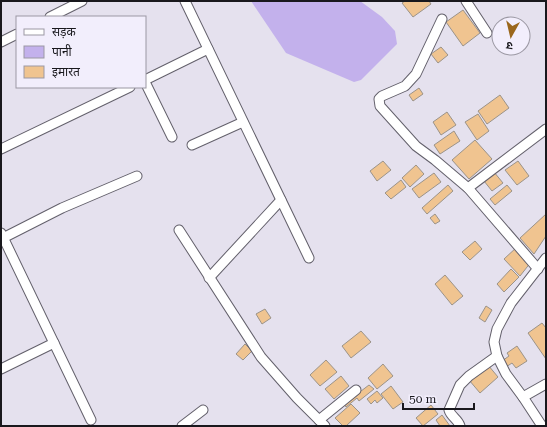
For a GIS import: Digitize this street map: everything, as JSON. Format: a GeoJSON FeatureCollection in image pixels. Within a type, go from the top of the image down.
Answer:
{"type":"FeatureCollection","features":[{"type":"Feature","properties":{"kind":"street"},"geometry":{"type":"LineString","coordinates":[[52,16],[82,1]]}},
{"type":"Feature","properties":{"kind":"street"},"geometry":{"type":"LineString","coordinates":[[185,1],[309,258]]}},
{"type":"Feature","properties":{"kind":"street"},"geometry":{"type":"LineString","coordinates":[[466,1],[487,33]]}},
{"type":"Feature","properties":{"kind":"street"},"geometry":{"type":"LineString","coordinates":[[442,19],[416,74],[405,86],[382,96],[378,102],[416,146],[468,188],[538,269]]}},
{"type":"Feature","properties":{"kind":"street"},"geometry":{"type":"LineString","coordinates":[[1,42],[16,34]]}},
{"type":"Feature","properties":{"kind":"street"},"geometry":{"type":"LineString","coordinates":[[146,80],[208,49]]}},
{"type":"Feature","properties":{"kind":"street"},"geometry":{"type":"LineString","coordinates":[[146,83],[172,137]]}},
{"type":"Feature","properties":{"kind":"street"},"geometry":{"type":"LineString","coordinates":[[1,149],[128,88]]}},
{"type":"Feature","properties":{"kind":"street"},"geometry":{"type":"LineString","coordinates":[[192,145],[243,122]]}},
{"type":"Feature","properties":{"kind":"street"},"geometry":{"type":"LineString","coordinates":[[468,188],[546,129]]}},
{"type":"Feature","properties":{"kind":"street"},"geometry":{"type":"LineString","coordinates":[[91,420],[2,237],[62,208],[137,176]]}},
{"type":"Feature","properties":{"kind":"street"},"geometry":{"type":"LineString","coordinates":[[209,278],[280,200]]}},
{"type":"Feature","properties":{"kind":"street"},"geometry":{"type":"LineString","coordinates":[[179,230],[261,357],[297,398],[322,423],[356,390]]}},
{"type":"Feature","properties":{"kind":"street"},"geometry":{"type":"LineString","coordinates":[[542,426],[506,374],[497,356],[494,342],[497,329],[515,297],[546,258]]}},
{"type":"Feature","properties":{"kind":"street"},"geometry":{"type":"LineString","coordinates":[[1,369],[54,343]]}},
{"type":"Feature","properties":{"kind":"street"},"geometry":{"type":"LineString","coordinates":[[460,426],[459,423],[451,416],[449,410],[459,388],[469,376],[497,356]]}},
{"type":"Feature","properties":{"kind":"street"},"geometry":{"type":"LineString","coordinates":[[523,397],[546,384]]}},
{"type":"Feature","properties":{"kind":"street"},"geometry":{"type":"LineString","coordinates":[[182,426],[203,410]]}},
{"type":"Feature","properties":{"kind":"water"},"geometry":{"type":"Polygon","coordinates":[[[251,1],[360,1],[382,17],[395,31],[397,44],[361,80],[354,82],[286,53],[251,1]]]}},
{"type":"Feature","properties":{"kind":"building"},"geometry":{"type":"Polygon","coordinates":[[[405,1],[429,1],[431,4],[413,17],[402,3],[405,1]]]}},
{"type":"Feature","properties":{"kind":"building"},"geometry":{"type":"Polygon","coordinates":[[[463,10],[480,33],[463,46],[446,22],[463,10]]]}},
{"type":"Feature","properties":{"kind":"building"},"geometry":{"type":"Polygon","coordinates":[[[441,47],[448,55],[438,63],[431,54],[441,47]]]}},
{"type":"Feature","properties":{"kind":"building"},"geometry":{"type":"Polygon","coordinates":[[[419,88],[423,94],[413,101],[409,95],[419,88]]]}},
{"type":"Feature","properties":{"kind":"building"},"geometry":{"type":"Polygon","coordinates":[[[500,95],[509,108],[487,124],[478,111],[500,95]]]}},
{"type":"Feature","properties":{"kind":"building"},"geometry":{"type":"Polygon","coordinates":[[[447,112],[456,125],[441,135],[433,122],[447,112]]]}},
{"type":"Feature","properties":{"kind":"building"},"geometry":{"type":"Polygon","coordinates":[[[478,114],[489,131],[477,140],[465,122],[478,114]]]}},
{"type":"Feature","properties":{"kind":"building"},"geometry":{"type":"Polygon","coordinates":[[[454,131],[460,141],[440,154],[434,145],[454,131]]]}},
{"type":"Feature","properties":{"kind":"building"},"geometry":{"type":"Polygon","coordinates":[[[475,140],[492,159],[469,179],[452,160],[475,140]]]}},
{"type":"Feature","properties":{"kind":"building"},"geometry":{"type":"Polygon","coordinates":[[[383,161],[391,170],[377,181],[370,171],[383,161]]]}},
{"type":"Feature","properties":{"kind":"building"},"geometry":{"type":"Polygon","coordinates":[[[518,161],[529,176],[517,185],[505,170],[518,161]]]}},
{"type":"Feature","properties":{"kind":"building"},"geometry":{"type":"Polygon","coordinates":[[[416,165],[424,174],[410,187],[402,178],[416,165]]]}},
{"type":"Feature","properties":{"kind":"building"},"geometry":{"type":"Polygon","coordinates":[[[494,172],[503,183],[492,191],[484,181],[494,172]]]}},
{"type":"Feature","properties":{"kind":"building"},"geometry":{"type":"Polygon","coordinates":[[[434,173],[441,182],[419,198],[412,189],[434,173]]]}},
{"type":"Feature","properties":{"kind":"building"},"geometry":{"type":"Polygon","coordinates":[[[401,180],[406,187],[391,199],[385,193],[401,180]]]}},
{"type":"Feature","properties":{"kind":"building"},"geometry":{"type":"Polygon","coordinates":[[[448,185],[453,191],[427,214],[422,208],[448,185]]]}},
{"type":"Feature","properties":{"kind":"building"},"geometry":{"type":"Polygon","coordinates":[[[507,185],[512,191],[495,205],[490,199],[507,185]]]}},
{"type":"Feature","properties":{"kind":"building"},"geometry":{"type":"Polygon","coordinates":[[[435,214],[440,221],[435,224],[430,218],[435,214]]]}},
{"type":"Feature","properties":{"kind":"building"},"geometry":{"type":"Polygon","coordinates":[[[546,214],[546,236],[534,254],[520,238],[546,214]]]}},
{"type":"Feature","properties":{"kind":"building"},"geometry":{"type":"Polygon","coordinates":[[[475,241],[482,249],[470,260],[462,252],[475,241]]]}},
{"type":"Feature","properties":{"kind":"building"},"geometry":{"type":"Polygon","coordinates":[[[517,247],[531,262],[520,276],[504,259],[517,247]]]}},
{"type":"Feature","properties":{"kind":"building"},"geometry":{"type":"Polygon","coordinates":[[[511,269],[519,277],[504,292],[497,284],[511,269]]]}},
{"type":"Feature","properties":{"kind":"building"},"geometry":{"type":"Polygon","coordinates":[[[445,275],[463,296],[452,305],[435,284],[445,275]]]}},
{"type":"Feature","properties":{"kind":"building"},"geometry":{"type":"Polygon","coordinates":[[[486,306],[492,310],[485,322],[479,318],[486,306]]]}},
{"type":"Feature","properties":{"kind":"building"},"geometry":{"type":"Polygon","coordinates":[[[265,309],[271,318],[262,324],[256,314],[265,309]]]}},
{"type":"Feature","properties":{"kind":"building"},"geometry":{"type":"Polygon","coordinates":[[[542,323],[546,328],[546,359],[528,333],[542,323]]]}},
{"type":"Feature","properties":{"kind":"building"},"geometry":{"type":"Polygon","coordinates":[[[361,331],[371,342],[351,358],[342,346],[361,331]]]}},
{"type":"Feature","properties":{"kind":"building"},"geometry":{"type":"Polygon","coordinates":[[[245,344],[252,351],[243,360],[236,354],[245,344]]]}},
{"type":"Feature","properties":{"kind":"building"},"geometry":{"type":"Polygon","coordinates":[[[517,346],[527,361],[516,368],[512,363],[506,367],[502,361],[509,356],[507,353],[517,346]]]}},
{"type":"Feature","properties":{"kind":"building"},"geometry":{"type":"Polygon","coordinates":[[[326,360],[337,372],[320,386],[310,375],[326,360]]]}},
{"type":"Feature","properties":{"kind":"building"},"geometry":{"type":"Polygon","coordinates":[[[383,364],[393,376],[377,389],[368,378],[383,364]]]}},
{"type":"Feature","properties":{"kind":"building"},"geometry":{"type":"Polygon","coordinates":[[[488,365],[498,377],[480,393],[469,380],[488,365]]]}},
{"type":"Feature","properties":{"kind":"building"},"geometry":{"type":"Polygon","coordinates":[[[341,376],[349,386],[334,399],[325,389],[341,376]]]}},
{"type":"Feature","properties":{"kind":"building"},"geometry":{"type":"Polygon","coordinates":[[[369,385],[374,389],[359,401],[357,398],[346,407],[344,404],[369,385]]]}},
{"type":"Feature","properties":{"kind":"building"},"geometry":{"type":"Polygon","coordinates":[[[391,386],[403,402],[393,409],[381,394],[391,386]]]}},
{"type":"Feature","properties":{"kind":"building"},"geometry":{"type":"Polygon","coordinates":[[[377,391],[383,398],[377,403],[375,400],[371,404],[367,399],[377,391]]]}},
{"type":"Feature","properties":{"kind":"building"},"geometry":{"type":"Polygon","coordinates":[[[351,404],[360,413],[346,426],[343,426],[335,418],[351,404]]]}},
{"type":"Feature","properties":{"kind":"building"},"geometry":{"type":"Polygon","coordinates":[[[431,405],[438,414],[423,426],[416,418],[431,405]]]}},
{"type":"Feature","properties":{"kind":"building"},"geometry":{"type":"Polygon","coordinates":[[[442,415],[450,426],[440,426],[436,420],[442,415]]]}}]}
